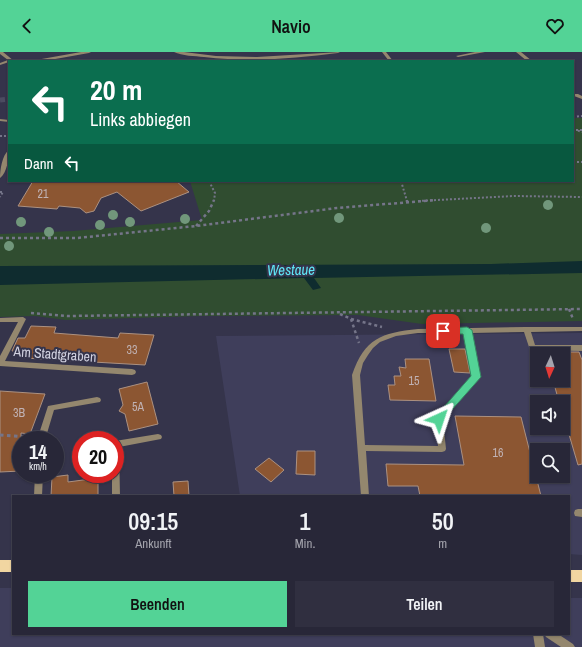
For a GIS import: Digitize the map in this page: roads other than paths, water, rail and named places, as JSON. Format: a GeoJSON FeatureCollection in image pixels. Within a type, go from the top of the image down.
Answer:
{"type":"FeatureCollection","features":[{"type":"Feature","properties":{"kind":"main road"},"geometry":{"type":"LineString","coordinates":[[0,566],[12,566]]}},
{"type":"Feature","properties":{"kind":"main road"},"geometry":{"type":"LineString","coordinates":[[570,576],[582,576]]}},
{"type":"Feature","properties":{"kind":"street"},"geometry":{"type":"LineString","coordinates":[[0,52],[9,60]]}},
{"type":"Feature","properties":{"kind":"street"},"geometry":{"type":"LineString","coordinates":[[41,60],[90,52]]}},
{"type":"Feature","properties":{"kind":"street"},"geometry":{"type":"LineString","coordinates":[[176,52],[232,60],[338,52]]}},
{"type":"Feature","properties":{"kind":"street"},"geometry":{"type":"LineString","coordinates":[[384,52],[390,60]]}},
{"type":"Feature","properties":{"kind":"street"},"geometry":{"type":"LineString","coordinates":[[458,56],[483,52]]}},
{"type":"Feature","properties":{"kind":"street"},"geometry":{"type":"LineString","coordinates":[[518,52],[529,60]]}},
{"type":"Feature","properties":{"kind":"street"},"geometry":{"type":"LineString","coordinates":[[576,95],[582,98]]}},
{"type":"Feature","properties":{"kind":"street"},"geometry":{"type":"LineString","coordinates":[[0,176],[8,155]]}},
{"type":"Feature","properties":{"kind":"street","name":"Am Stadtgraben"},"geometry":{"type":"LineString","coordinates":[[0,320],[22,319],[0,363],[132,372]]}},
{"type":"Feature","properties":{"kind":"street"},"geometry":{"type":"LineString","coordinates":[[365,495],[356,375],[359,365],[368,348],[379,339],[397,333],[467,330],[582,329]]}},
{"type":"Feature","properties":{"kind":"street"},"geometry":{"type":"LineString","coordinates":[[361,448],[442,449],[439,419],[476,377],[467,330]]}},
{"type":"Feature","properties":{"kind":"street"},"geometry":{"type":"LineString","coordinates":[[527,330],[532,348],[582,348]]}},
{"type":"Feature","properties":{"kind":"street"},"geometry":{"type":"LineString","coordinates":[[44,431],[51,408],[97,400]]}},
{"type":"Feature","properties":{"kind":"street"},"geometry":{"type":"LineString","coordinates":[[116,495],[115,444],[158,437]]}},
{"type":"Feature","properties":{"kind":"street"},"geometry":{"type":"LineString","coordinates":[[38,495],[39,483]]}},
{"type":"Feature","properties":{"kind":"street"},"geometry":{"type":"LineString","coordinates":[[538,635],[540,647]]}},
{"type":"Feature","properties":{"kind":"street"},"geometry":{"type":"LineString","coordinates":[[551,635],[570,647]]}},
{"type":"Feature","properties":{"kind":"water","name":"Westaue"},"geometry":{"type":"Polygon","coordinates":[[[582,261],[582,273],[314,278],[321,288],[313,290],[304,278],[0,285],[0,266],[491,264],[582,261]]]}},
{"type":"Feature","properties":{"kind":"tunnel"},"geometry":{"type":"LineString","coordinates":[[0,100],[8,99]]}}]}
